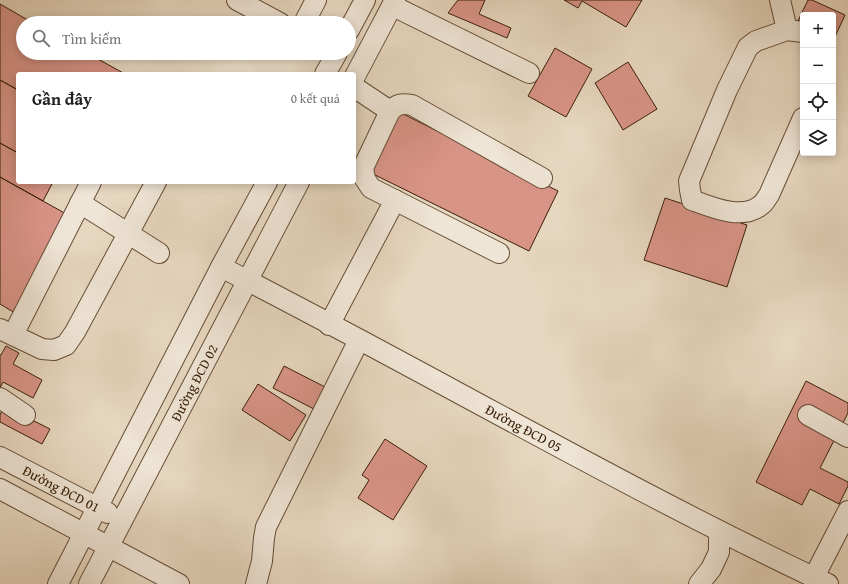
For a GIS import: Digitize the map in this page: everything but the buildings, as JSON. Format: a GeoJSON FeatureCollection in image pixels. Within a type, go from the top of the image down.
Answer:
{"type":"FeatureCollection","features":[{"type":"Feature","properties":{"kind":"street"},"geometry":{"type":"LineString","coordinates":[[236,0],[267,16]]}},
{"type":"Feature","properties":{"kind":"street"},"geometry":{"type":"LineString","coordinates":[[308,16],[316,0]]}},
{"type":"Feature","properties":{"kind":"street"},"geometry":{"type":"LineString","coordinates":[[356,17],[365,0]]}},
{"type":"Feature","properties":{"kind":"street"},"geometry":{"type":"LineString","coordinates":[[780,0],[795,31],[756,41],[748,47],[727,90],[689,181],[692,200],[724,212],[748,212],[760,206],[768,196],[802,120]]}},
{"type":"Feature","properties":{"kind":"street"},"geometry":{"type":"LineString","coordinates":[[356,74],[394,3],[529,73]]}},
{"type":"Feature","properties":{"kind":"street"},"geometry":{"type":"LineString","coordinates":[[326,72],[332,60]]}},
{"type":"Feature","properties":{"kind":"street"},"geometry":{"type":"LineString","coordinates":[[356,88],[390,111]]}},
{"type":"Feature","properties":{"kind":"street"},"geometry":{"type":"LineString","coordinates":[[499,253],[371,188],[365,179],[363,168],[390,111],[396,105],[404,103],[412,105],[542,178]]}},
{"type":"Feature","properties":{"kind":"street"},"geometry":{"type":"LineString","coordinates":[[91,184],[7,332],[42,349],[54,350],[66,344],[75,332],[155,184]]}},
{"type":"Feature","properties":{"kind":"street","name":"Đường ĐCD 02"},"geometry":{"type":"LineString","coordinates":[[58,584],[221,267],[266,184]]}},
{"type":"Feature","properties":{"kind":"street","name":"Đường ĐCD 02"},"geometry":{"type":"LineString","coordinates":[[89,584],[298,184]]}},
{"type":"Feature","properties":{"kind":"street"},"geometry":{"type":"LineString","coordinates":[[330,324],[396,200]]}},
{"type":"Feature","properties":{"kind":"street"},"geometry":{"type":"LineString","coordinates":[[80,203],[159,253]]}},
{"type":"Feature","properties":{"kind":"street","name":"Đường ĐCD 05"},"geometry":{"type":"LineString","coordinates":[[221,267],[621,481],[821,581]]}},
{"type":"Feature","properties":{"kind":"street"},"geometry":{"type":"LineString","coordinates":[[256,584],[262,561],[266,527],[359,340]]}},
{"type":"Feature","properties":{"kind":"street"},"geometry":{"type":"LineString","coordinates":[[0,398],[25,415]]}},
{"type":"Feature","properties":{"kind":"street"},"geometry":{"type":"LineString","coordinates":[[808,415],[848,437]]}},
{"type":"Feature","properties":{"kind":"street","name":"Đường ĐCD 01"},"geometry":{"type":"LineString","coordinates":[[0,456],[122,521]]}},
{"type":"Feature","properties":{"kind":"street","name":"Đường ĐCD 01"},"geometry":{"type":"LineString","coordinates":[[0,488],[179,584]]}},
{"type":"Feature","properties":{"kind":"street"},"geometry":{"type":"LineString","coordinates":[[821,581],[848,511]]}},
{"type":"Feature","properties":{"kind":"street"},"geometry":{"type":"LineString","coordinates":[[699,584],[711,569],[719,552],[719,531]]}}]}
